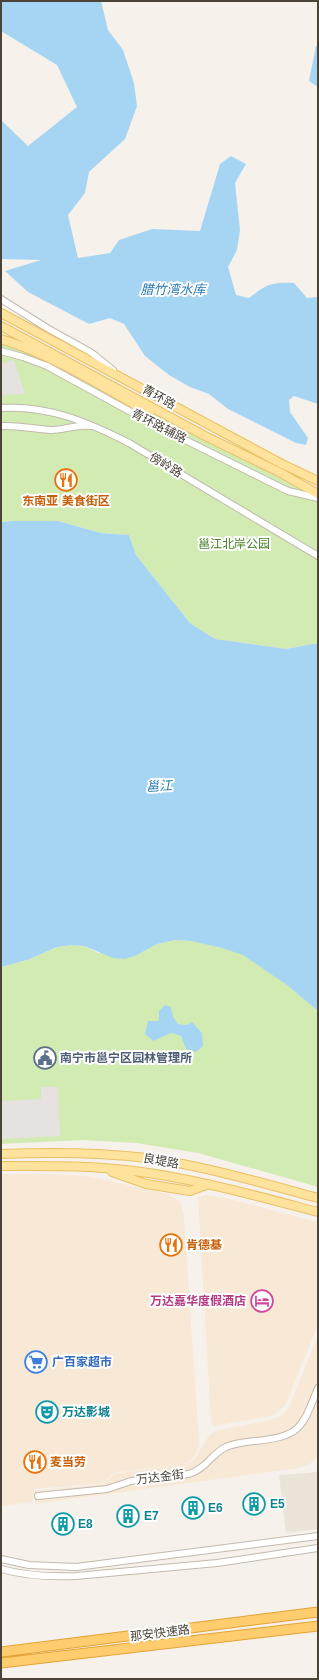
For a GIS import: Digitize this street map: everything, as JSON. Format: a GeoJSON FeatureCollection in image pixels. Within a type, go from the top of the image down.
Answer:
{"type":"FeatureCollection","features":[{"type":"Feature","properties":{"kind":"highway","name":"那安快速路"},"geometry":{"type":"LineString","coordinates":[[1,1652],[318,1612]]}},
{"type":"Feature","properties":{"kind":"highway","name":"那安快速路"},"geometry":{"type":"LineString","coordinates":[[1,1663],[318,1626]]}},
{"type":"Feature","properties":{"kind":"main road","name":"青环路"},"geometry":{"type":"LineString","coordinates":[[1,312],[282,464],[318,480]]}},
{"type":"Feature","properties":{"kind":"main road","name":"青环路"},"geometry":{"type":"LineString","coordinates":[[1,326],[205,436],[279,472],[318,494]]}},
{"type":"Feature","properties":{"kind":"main road"},"geometry":{"type":"LineString","coordinates":[[1,339],[32,351],[140,407],[171,417]]}},
{"type":"Feature","properties":{"kind":"main road"},"geometry":{"type":"LineString","coordinates":[[1,343],[22,350],[80,375]]}},
{"type":"Feature","properties":{"kind":"main road","name":"良堤路"},"geometry":{"type":"LineString","coordinates":[[1,1154],[57,1152],[93,1153],[147,1158],[227,1174],[318,1198]]}},
{"type":"Feature","properties":{"kind":"main road","name":"良堤路"},"geometry":{"type":"LineString","coordinates":[[1,1166],[68,1166],[134,1171],[209,1184],[318,1212]]}},
{"type":"Feature","properties":{"kind":"street"},"geometry":{"type":"LineString","coordinates":[[1,299],[47,328],[92,353],[120,376]]}},
{"type":"Feature","properties":{"kind":"street","name":"青环路辅路"},"geometry":{"type":"LineString","coordinates":[[1,351],[47,366],[153,424],[288,491],[318,498]]}},
{"type":"Feature","properties":{"kind":"street","name":"傍岭路"},"geometry":{"type":"LineString","coordinates":[[1,408],[31,409],[56,413],[81,420],[96,427],[129,443],[318,556]]}},
{"type":"Feature","properties":{"kind":"street"},"geometry":{"type":"LineString","coordinates":[[1,426],[19,426],[52,430],[78,425],[96,427]]}},
{"type":"Feature","properties":{"kind":"street","name":"万达金街"},"geometry":{"type":"LineString","coordinates":[[38,1496],[107,1489],[131,1481],[196,1472],[209,1463],[217,1453],[226,1447],[237,1443],[279,1437],[296,1430],[306,1419],[318,1388]]}},
{"type":"Feature","properties":{"kind":"street"},"geometry":{"type":"LineString","coordinates":[[1,1559],[29,1565],[76,1567],[318,1536]]}},
{"type":"Feature","properties":{"kind":"street"},"geometry":{"type":"LineString","coordinates":[[1,1569],[28,1575],[53,1577],[76,1576],[217,1563],[318,1548]]}},
{"type":"Feature","properties":{"kind":"shaded area"},"geometry":{"type":"Polygon","coordinates":[[[14,360],[25,394],[1,395],[1,363],[14,360]]]}},
{"type":"Feature","properties":{"kind":"shaded area"},"geometry":{"type":"Polygon","coordinates":[[[41,1087],[58,1087],[60,1136],[1,1139],[1,1101],[41,1099],[41,1087]]]}},
{"type":"Feature","properties":{"kind":"shaded area"},"geometry":{"type":"Polygon","coordinates":[[[1,1174],[88,1176],[167,1194],[180,1202],[184,1216],[199,1443],[196,1454],[190,1461],[186,1463],[114,1473],[103,1483],[34,1489],[33,1502],[1,1506],[1,1174]]]}},
{"type":"Feature","properties":{"kind":"shaded area"},"geometry":{"type":"Polygon","coordinates":[[[206,1195],[226,1198],[318,1222],[318,1325],[286,1404],[271,1416],[214,1426],[211,1422],[198,1197],[206,1195]]]}},
{"type":"Feature","properties":{"kind":"shaded area"},"geometry":{"type":"Polygon","coordinates":[[[318,1335],[318,1453],[316,1458],[310,1464],[299,1468],[35,1504],[35,1491],[103,1484],[114,1474],[189,1463],[194,1460],[212,1433],[219,1430],[270,1420],[281,1416],[289,1407],[318,1335]]]}},
{"type":"Feature","properties":{"kind":"shaded area"},"geometry":{"type":"Polygon","coordinates":[[[318,1472],[318,1529],[286,1533],[279,1475],[318,1472]]]}},
{"type":"Feature","properties":{"kind":"green space","name":"邕江北岸公园"},"geometry":{"type":"Polygon","coordinates":[[[1,343],[35,355],[171,417],[318,494],[318,643],[286,649],[215,639],[190,623],[136,555],[129,535],[101,533],[58,521],[1,522],[1,343]]]}},
{"type":"Feature","properties":{"kind":"green space"},"geometry":{"type":"Polygon","coordinates":[[[175,940],[220,946],[244,955],[292,988],[318,1011],[318,1187],[198,1153],[136,1143],[82,1140],[1,1144],[1,967],[27,960],[57,947],[72,945],[84,946],[98,953],[137,955],[157,944],[175,940]]]}},
{"type":"Feature","properties":{"kind":"water","name":"腊竹湾水库"},"geometry":{"type":"Polygon","coordinates":[[[1,1],[101,1],[108,30],[123,50],[134,83],[137,106],[125,139],[89,172],[85,193],[68,215],[78,258],[110,253],[119,240],[152,229],[200,231],[220,164],[231,156],[246,164],[235,183],[240,230],[237,250],[228,267],[236,295],[249,298],[270,285],[294,283],[307,298],[318,297],[318,404],[294,396],[289,400],[290,412],[308,438],[306,445],[296,443],[228,409],[209,394],[190,387],[169,375],[145,356],[124,324],[110,318],[89,324],[28,292],[5,271],[41,260],[1,259],[1,120],[28,146],[77,107],[57,65],[1,31],[1,1]]]}},
{"type":"Feature","properties":{"kind":"water"},"geometry":{"type":"Polygon","coordinates":[[[318,45],[318,87],[309,81],[316,46],[318,45]]]}},
{"type":"Feature","properties":{"kind":"water","name":"邕江"},"geometry":{"type":"Polygon","coordinates":[[[58,521],[101,533],[129,535],[136,555],[190,623],[215,639],[286,649],[318,643],[318,1011],[287,985],[243,955],[222,948],[191,941],[175,940],[157,944],[137,955],[125,959],[113,958],[84,946],[72,945],[57,947],[27,960],[1,967],[1,522],[58,521]]]}},
{"type":"Feature","properties":{"kind":"water"},"geometry":{"type":"Polygon","coordinates":[[[165,1005],[171,1007],[173,1017],[178,1024],[187,1025],[192,1022],[202,1033],[203,1046],[196,1052],[186,1049],[181,1036],[171,1033],[153,1041],[145,1034],[148,1021],[159,1021],[159,1011],[165,1005]]]}},
{"type":"Feature","properties":{"kind":"place","name":"东南亚 美食街区"},"geometry":{"type":"Point","coordinates":[66,480]}},
{"type":"Feature","properties":{"kind":"place","name":"南宁市邕宁区园林管理所"},"geometry":{"type":"Point","coordinates":[45,1058]}},
{"type":"Feature","properties":{"kind":"place","name":"肯德基"},"geometry":{"type":"Point","coordinates":[171,1245]}},
{"type":"Feature","properties":{"kind":"place","name":"万达嘉华度假酒店"},"geometry":{"type":"Point","coordinates":[262,1301]}},
{"type":"Feature","properties":{"kind":"place","name":"广百家超市"},"geometry":{"type":"Point","coordinates":[36,1362]}},
{"type":"Feature","properties":{"kind":"place","name":"万达影城"},"geometry":{"type":"Point","coordinates":[47,1412]}},
{"type":"Feature","properties":{"kind":"place","name":"麦当劳"},"geometry":{"type":"Point","coordinates":[35,1462]}},
{"type":"Feature","properties":{"kind":"place","name":"E5"},"geometry":{"type":"Point","coordinates":[254,1504]}},
{"type":"Feature","properties":{"kind":"place","name":"E6"},"geometry":{"type":"Point","coordinates":[193,1508]}},
{"type":"Feature","properties":{"kind":"place","name":"E7"},"geometry":{"type":"Point","coordinates":[128,1516]}},
{"type":"Feature","properties":{"kind":"place","name":"E8"},"geometry":{"type":"Point","coordinates":[63,1524]}}]}
